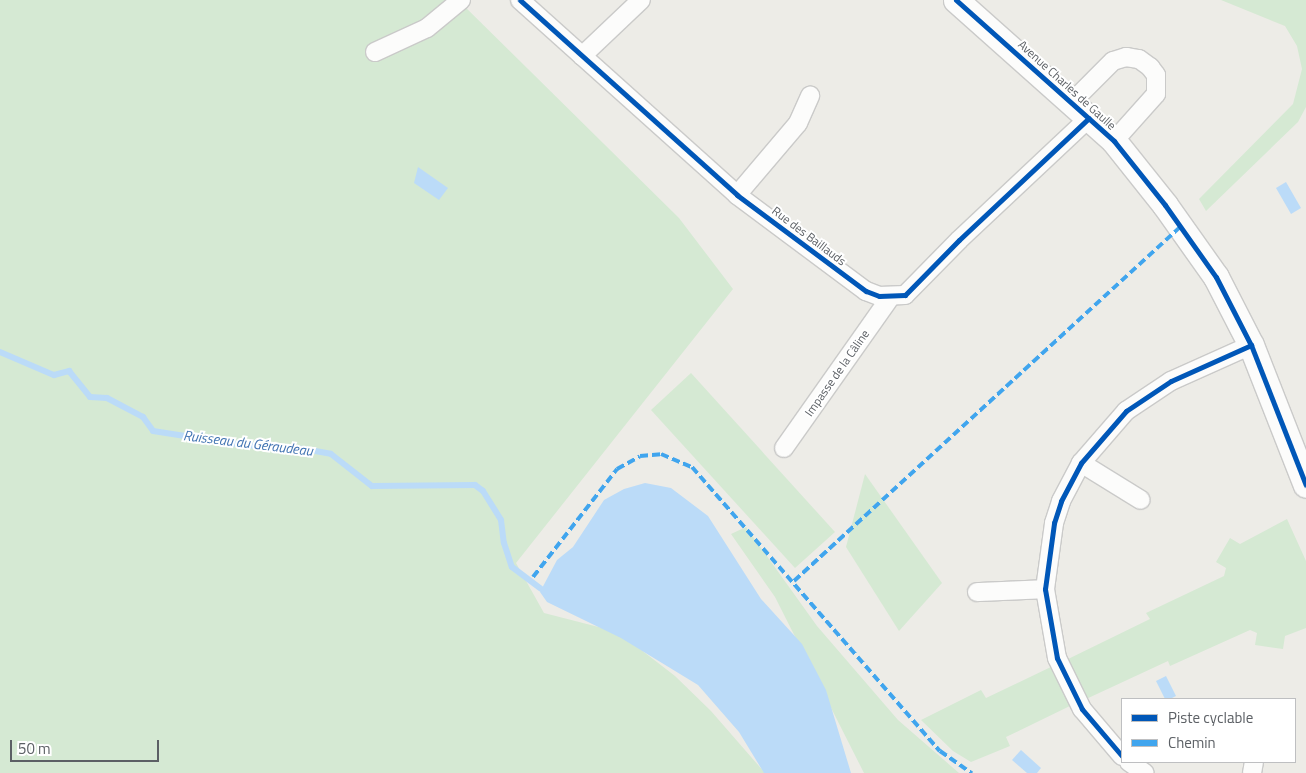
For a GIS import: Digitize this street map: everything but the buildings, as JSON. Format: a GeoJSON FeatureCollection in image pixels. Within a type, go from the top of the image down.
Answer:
{"type":"FeatureCollection","features":[{"type":"Feature","properties":{"kind":"street"},"geometry":{"type":"LineString","coordinates":[[375,52],[426,28],[461,0]]}},
{"type":"Feature","properties":{"kind":"street","name":"Rue des Baillauds"},"geometry":{"type":"LineString","coordinates":[[520,0],[737,195],[866,291],[890,298]]}},
{"type":"Feature","properties":{"kind":"street"},"geometry":{"type":"LineString","coordinates":[[582,56],[641,0]]}},
{"type":"Feature","properties":{"kind":"street","name":"Avenue Charles de Gaulle"},"geometry":{"type":"LineString","coordinates":[[956,0],[1114,141],[1216,277],[1251,345],[1306,484]]}},
{"type":"Feature","properties":{"kind":"street"},"geometry":{"type":"LineString","coordinates":[[890,298],[906,295],[959,240],[1081,110],[1113,61],[1126,57],[1139,59],[1150,67],[1156,75],[1156,94],[1114,141]]}},
{"type":"Feature","properties":{"kind":"street"},"geometry":{"type":"LineString","coordinates":[[737,195],[798,122],[810,96]]}},
{"type":"Feature","properties":{"kind":"street","name":"Impasse de la Câline"},"geometry":{"type":"LineString","coordinates":[[784,448],[890,298]]}},
{"type":"Feature","properties":{"kind":"street"},"geometry":{"type":"LineString","coordinates":[[1121,755],[1104,738],[1067,683],[1057,658],[1045,589],[1054,523],[1061,500],[1081,463],[1104,433],[1148,395],[1220,357],[1251,345]]}},
{"type":"Feature","properties":{"kind":"street"},"geometry":{"type":"LineString","coordinates":[[1081,463],[1140,500]]}},
{"type":"Feature","properties":{"kind":"street"},"geometry":{"type":"LineString","coordinates":[[977,592],[1045,589]]}},
{"type":"Feature","properties":{"kind":"street"},"geometry":{"type":"LineString","coordinates":[[1130,763],[1145,773]]}},
{"type":"Feature","properties":{"kind":"green space"},"geometry":{"type":"Polygon","coordinates":[[[0,0],[458,0],[679,218],[733,289],[516,563],[544,613],[618,632],[675,676],[711,711],[765,773],[0,773],[0,0]]]}},
{"type":"Feature","properties":{"kind":"green space"},"geometry":{"type":"Polygon","coordinates":[[[1221,0],[1306,0],[1306,107],[1298,122],[1206,211],[1199,199],[1293,104],[1302,69],[1297,46],[1285,26],[1221,0]]]}},
{"type":"Feature","properties":{"kind":"green space"},"geometry":{"type":"Polygon","coordinates":[[[691,373],[835,532],[795,568],[651,410],[691,373]]]}},
{"type":"Feature","properties":{"kind":"green space"},"geometry":{"type":"Polygon","coordinates":[[[865,474],[942,583],[899,631],[846,547],[865,474]]]}},
{"type":"Feature","properties":{"kind":"green space"},"geometry":{"type":"Polygon","coordinates":[[[1287,519],[1306,561],[1306,628],[1285,636],[1283,649],[1255,645],[1257,633],[1250,630],[1170,666],[1168,661],[1084,700],[1064,661],[1150,619],[1146,613],[1224,576],[1226,568],[1216,562],[1230,538],[1240,544],[1287,519]]]}},
{"type":"Feature","properties":{"kind":"green space"},"geometry":{"type":"Polygon","coordinates":[[[746,527],[817,626],[898,720],[959,773],[864,773],[775,597],[731,534],[746,527]]]}},
{"type":"Feature","properties":{"kind":"green space"},"geometry":{"type":"Polygon","coordinates":[[[1055,665],[1074,704],[1006,737],[1010,746],[971,762],[953,751],[921,720],[981,690],[986,698],[1055,665]]]}},
{"type":"Feature","properties":{"kind":"water"},"geometry":{"type":"Polygon","coordinates":[[[418,167],[448,188],[439,200],[414,183],[418,167]]]}},
{"type":"Feature","properties":{"kind":"water"},"geometry":{"type":"Polygon","coordinates":[[[1286,182],[1301,208],[1291,214],[1276,188],[1286,182]]]}},
{"type":"Feature","properties":{"kind":"water"},"geometry":{"type":"Polygon","coordinates":[[[645,483],[671,488],[708,516],[761,599],[802,644],[826,690],[851,773],[764,773],[739,732],[698,685],[621,638],[547,602],[540,592],[557,560],[573,547],[604,500],[624,489],[645,483]]]}},
{"type":"Feature","properties":{"kind":"water"},"geometry":{"type":"Polygon","coordinates":[[[1166,676],[1176,696],[1164,698],[1156,681],[1166,676]]]}},
{"type":"Feature","properties":{"kind":"water"},"geometry":{"type":"Polygon","coordinates":[[[1021,750],[1041,768],[1037,773],[1027,773],[1012,760],[1021,750]]]}},
{"type":"Feature","properties":{"kind":"waterway","name":"Ruisseau du Géraudeau"},"geometry":{"type":"LineString","coordinates":[[0,352],[54,375],[69,371],[90,397],[107,398],[143,417],[153,431],[243,445],[304,449],[331,454],[372,486],[475,485],[483,491],[501,520],[504,543],[512,567],[541,589]]}},
{"type":"Feature","properties":{"kind":"marked path"},"geometry":{"type":"LineString","coordinates":[[794,581],[1180,227]]}},
{"type":"Feature","properties":{"kind":"marked path"},"geometry":{"type":"LineString","coordinates":[[533,577],[617,469],[640,456],[661,454],[692,467],[940,751],[972,773]]}},
{"type":"Feature","properties":{"kind":"cycle path"},"geometry":{"type":"LineString","coordinates":[[520,0],[737,195],[866,291],[879,296],[905,295],[959,240],[1089,118]]}},
{"type":"Feature","properties":{"kind":"cycle path"},"geometry":{"type":"LineString","coordinates":[[956,0],[1114,141],[1165,205],[1216,277],[1251,345],[1306,485]]}},
{"type":"Feature","properties":{"kind":"cycle path"},"geometry":{"type":"LineString","coordinates":[[1121,755],[1082,709],[1057,658],[1045,589],[1054,523],[1061,501],[1081,463],[1126,411],[1171,381],[1251,345]]}}]}
